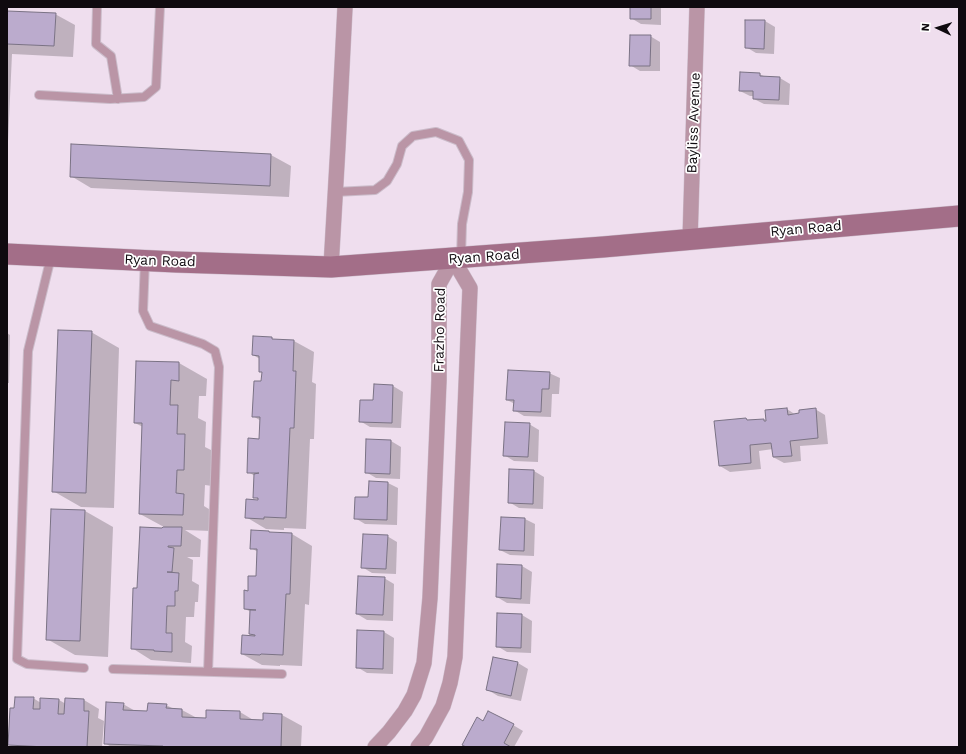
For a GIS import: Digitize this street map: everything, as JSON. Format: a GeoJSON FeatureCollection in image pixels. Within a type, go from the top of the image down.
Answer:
{"type":"FeatureCollection","features":[{"type":"Feature","properties":{"kind":"main road","name":"Ryan Road"},"geometry":{"type":"LineString","coordinates":[[7,254],[331,267],[457,259],[959,216]]}},
{"type":"Feature","properties":{"kind":"street"},"geometry":{"type":"LineString","coordinates":[[331,267],[345,7]]}},
{"type":"Feature","properties":{"kind":"street","name":"Bayliss Avenue"},"geometry":{"type":"LineString","coordinates":[[690,240],[697,7]]}},
{"type":"Feature","properties":{"kind":"street","name":"Frazho Road"},"geometry":{"type":"LineString","coordinates":[[375,747],[405,711],[414,695],[424,663],[430,598],[438,388],[439,284],[457,259]]}},
{"type":"Feature","properties":{"kind":"street","name":"Frazho Road"},"geometry":{"type":"LineString","coordinates":[[418,747],[426,737],[443,706],[450,683],[455,657],[470,288],[457,259]]}},
{"type":"Feature","properties":{"kind":"lane"},"geometry":{"type":"LineString","coordinates":[[97,7],[96,44],[111,56],[118,99]]}},
{"type":"Feature","properties":{"kind":"lane"},"geometry":{"type":"LineString","coordinates":[[39,95],[110,100],[144,96],[156,87],[160,7]]}},
{"type":"Feature","properties":{"kind":"lane"},"geometry":{"type":"LineString","coordinates":[[335,192],[375,190],[388,181],[397,164],[402,146],[413,136],[436,132],[459,141],[469,160],[468,192],[457,259]]}},
{"type":"Feature","properties":{"kind":"lane"},"geometry":{"type":"LineString","coordinates":[[51,256],[28,351],[17,659],[27,664],[84,668]]}},
{"type":"Feature","properties":{"kind":"lane"},"geometry":{"type":"LineString","coordinates":[[145,260],[143,312],[150,326],[203,344],[215,351],[219,368],[208,672]]}},
{"type":"Feature","properties":{"kind":"lane"},"geometry":{"type":"LineString","coordinates":[[113,669],[282,674]]}},
{"type":"Feature","properties":{"kind":"building"},"geometry":{"type":"Polygon","coordinates":[[[630,7],[651,7],[651,19],[630,19],[630,7]]]}},
{"type":"Feature","properties":{"kind":"building"},"geometry":{"type":"Polygon","coordinates":[[[7,11],[56,13],[54,46],[7,44],[7,11]]]}},
{"type":"Feature","properties":{"kind":"building"},"geometry":{"type":"Polygon","coordinates":[[[745,20],[765,20],[764,49],[745,48],[745,20]]]}},
{"type":"Feature","properties":{"kind":"building"},"geometry":{"type":"Polygon","coordinates":[[[630,35],[651,35],[650,66],[629,66],[630,35]]]}},
{"type":"Feature","properties":{"kind":"building"},"geometry":{"type":"Polygon","coordinates":[[[740,72],[760,73],[760,76],[780,77],[779,100],[753,99],[753,91],[739,91],[740,72]]]}},
{"type":"Feature","properties":{"kind":"building"},"geometry":{"type":"Polygon","coordinates":[[[71,144],[271,154],[270,186],[70,177],[71,144]]]}},
{"type":"Feature","properties":{"kind":"building"},"geometry":{"type":"Polygon","coordinates":[[[58,330],[92,331],[86,493],[52,492],[58,330]]]}},
{"type":"Feature","properties":{"kind":"building"},"geometry":{"type":"Polygon","coordinates":[[[253,336],[294,340],[293,371],[296,371],[294,428],[290,428],[286,518],[245,518],[246,499],[258,500],[258,498],[253,498],[254,474],[259,473],[247,473],[248,438],[259,439],[260,417],[252,417],[254,381],[261,381],[262,372],[259,372],[259,356],[252,355],[253,336]]]}},
{"type":"Feature","properties":{"kind":"building"},"geometry":{"type":"Polygon","coordinates":[[[136,361],[179,362],[179,381],[171,380],[170,405],[178,405],[177,434],[185,434],[184,470],[177,470],[176,493],[184,494],[183,515],[139,514],[142,423],[134,423],[136,361]]]}},
{"type":"Feature","properties":{"kind":"building"},"geometry":{"type":"Polygon","coordinates":[[[508,370],[550,372],[549,389],[542,389],[541,412],[513,411],[514,400],[506,400],[508,370]]]}},
{"type":"Feature","properties":{"kind":"building"},"geometry":{"type":"Polygon","coordinates":[[[374,384],[393,385],[392,423],[359,422],[360,400],[373,400],[374,384]]]}},
{"type":"Feature","properties":{"kind":"building"},"geometry":{"type":"Polygon","coordinates":[[[787,408],[788,415],[799,413],[799,410],[816,408],[818,438],[790,441],[792,456],[773,457],[771,443],[750,445],[751,463],[719,466],[714,421],[746,418],[747,420],[764,419],[764,421],[766,421],[765,410],[787,408]]]}},
{"type":"Feature","properties":{"kind":"building"},"geometry":{"type":"Polygon","coordinates":[[[505,422],[530,423],[528,457],[503,456],[505,422]]]}},
{"type":"Feature","properties":{"kind":"building"},"geometry":{"type":"Polygon","coordinates":[[[366,439],[391,440],[390,474],[365,473],[366,439]]]}},
{"type":"Feature","properties":{"kind":"building"},"geometry":{"type":"Polygon","coordinates":[[[509,469],[534,470],[533,504],[508,503],[509,469]]]}},
{"type":"Feature","properties":{"kind":"building"},"geometry":{"type":"Polygon","coordinates":[[[369,481],[388,482],[387,520],[354,519],[355,497],[368,497],[369,481]]]}},
{"type":"Feature","properties":{"kind":"building"},"geometry":{"type":"Polygon","coordinates":[[[51,509],[85,510],[80,641],[46,640],[51,509]]]}},
{"type":"Feature","properties":{"kind":"building"},"geometry":{"type":"Polygon","coordinates":[[[501,517],[525,518],[524,551],[499,550],[501,517]]]}},
{"type":"Feature","properties":{"kind":"building"},"geometry":{"type":"Polygon","coordinates":[[[140,527],[182,527],[181,546],[168,546],[174,548],[172,572],[167,572],[179,573],[178,591],[175,591],[175,606],[167,606],[166,633],[172,633],[172,652],[131,649],[133,588],[137,588],[140,527]]]}},
{"type":"Feature","properties":{"kind":"building"},"geometry":{"type":"Polygon","coordinates":[[[251,530],[292,533],[290,594],[286,594],[283,655],[241,654],[242,635],[255,636],[249,634],[250,610],[256,610],[244,609],[244,590],[248,591],[248,576],[256,576],[257,549],[250,549],[251,530]]]}},
{"type":"Feature","properties":{"kind":"building"},"geometry":{"type":"Polygon","coordinates":[[[363,534],[388,535],[386,569],[361,568],[363,534]]]}},
{"type":"Feature","properties":{"kind":"building"},"geometry":{"type":"Polygon","coordinates":[[[497,564],[522,565],[521,599],[496,597],[497,564]]]}},
{"type":"Feature","properties":{"kind":"building"},"geometry":{"type":"Polygon","coordinates":[[[358,576],[385,577],[383,615],[356,614],[358,576]]]}},
{"type":"Feature","properties":{"kind":"building"},"geometry":{"type":"Polygon","coordinates":[[[497,613],[522,614],[521,648],[496,647],[497,613]]]}},
{"type":"Feature","properties":{"kind":"building"},"geometry":{"type":"Polygon","coordinates":[[[357,630],[384,631],[383,669],[356,668],[357,630]]]}},
{"type":"Feature","properties":{"kind":"building"},"geometry":{"type":"Polygon","coordinates":[[[493,657],[518,662],[511,696],[486,690],[493,657]]]}},
{"type":"Feature","properties":{"kind":"building"},"geometry":{"type":"Polygon","coordinates":[[[15,697],[34,697],[33,709],[40,709],[40,698],[59,699],[58,714],[64,714],[65,698],[84,699],[84,711],[89,711],[87,747],[8,745],[10,708],[14,708],[15,697]]]}},
{"type":"Feature","properties":{"kind":"building"},"geometry":{"type":"Polygon","coordinates":[[[106,702],[124,703],[123,710],[147,711],[148,703],[167,704],[166,708],[182,709],[182,717],[206,718],[206,710],[240,711],[240,719],[263,720],[263,713],[282,714],[281,747],[163,747],[104,744],[106,702]]]}},
{"type":"Feature","properties":{"kind":"building"},"geometry":{"type":"Polygon","coordinates":[[[488,711],[514,724],[504,743],[511,747],[466,747],[462,745],[477,717],[483,721],[488,711]]]}}]}
